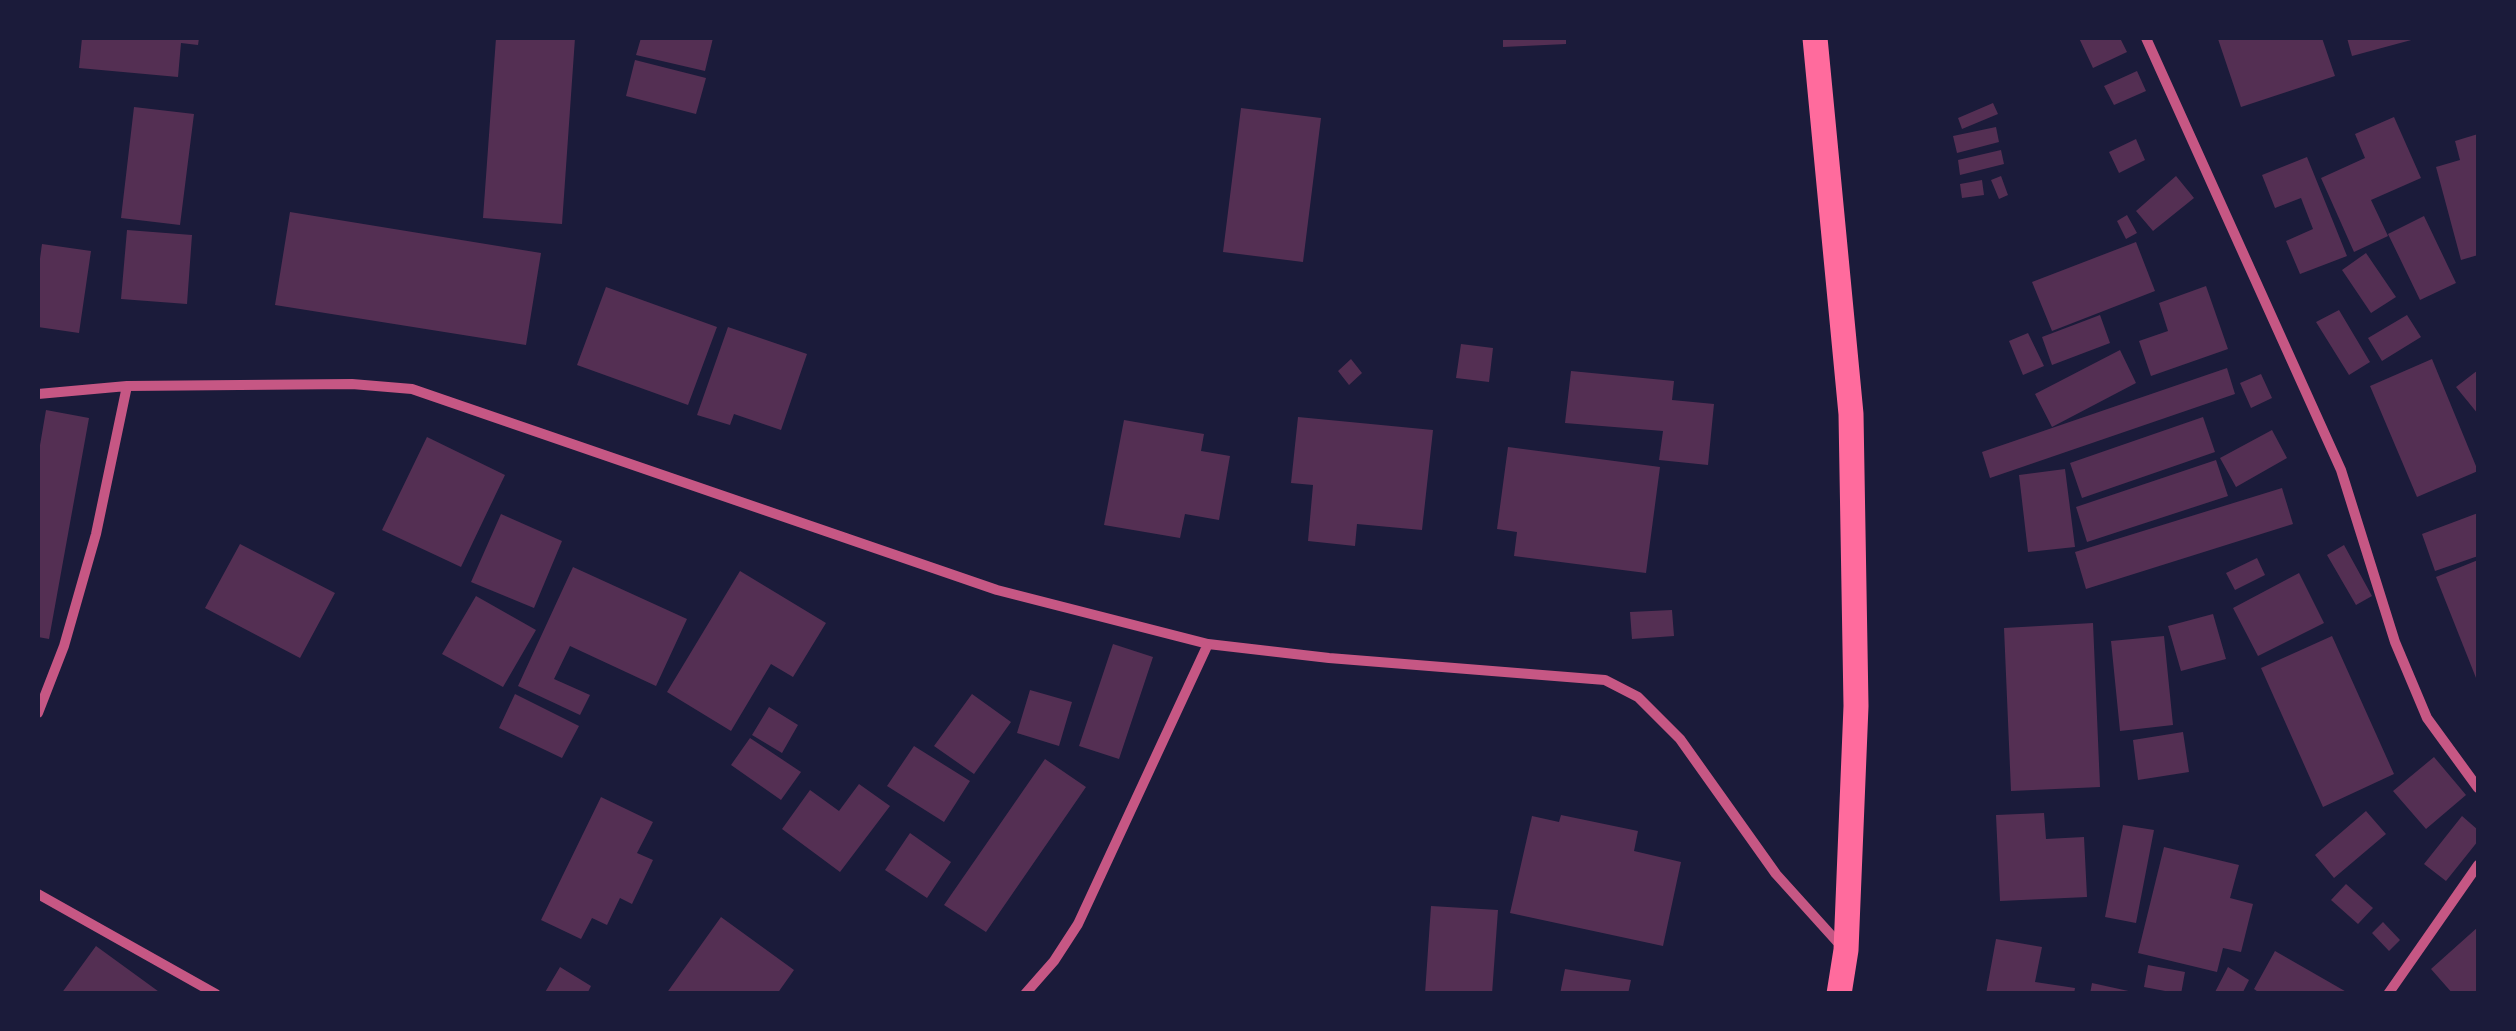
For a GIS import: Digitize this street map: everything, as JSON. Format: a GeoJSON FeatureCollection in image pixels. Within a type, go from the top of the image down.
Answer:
{"type":"FeatureCollection","features":[{"type":"Feature","properties":{"kind":"main road"},"geometry":{"type":"LineString","coordinates":[[1815,38],[1851,414],[1856,706],[1846,950],[1839,994]]}},
{"type":"Feature","properties":{"kind":"street"},"geometry":{"type":"LineString","coordinates":[[2146,38],[2176,96],[2340,470],[2395,642],[2427,718],[2478,788]]}},
{"type":"Feature","properties":{"kind":"street"},"geometry":{"type":"LineString","coordinates":[[38,394],[127,386],[352,384],[412,389],[998,590],[1208,644],[1605,680],[1638,697],[1680,739],[1776,874],[1846,950]]}},
{"type":"Feature","properties":{"kind":"street"},"geometry":{"type":"LineString","coordinates":[[38,713],[64,646],[96,534],[127,386]]}},
{"type":"Feature","properties":{"kind":"street"},"geometry":{"type":"LineString","coordinates":[[1024,994],[1054,961],[1078,924],[1208,644]]}},
{"type":"Feature","properties":{"kind":"street"},"geometry":{"type":"LineString","coordinates":[[2388,994],[2478,865]]}},
{"type":"Feature","properties":{"kind":"street"},"geometry":{"type":"LineString","coordinates":[[38,894],[216,994]]}},
{"type":"Feature","properties":{"kind":"building"},"geometry":{"type":"Polygon","coordinates":[[[82,38],[199,38],[198,45],[181,43],[178,77],[79,68],[82,38]]]}},
{"type":"Feature","properties":{"kind":"building"},"geometry":{"type":"Polygon","coordinates":[[[496,38],[575,38],[562,224],[483,218],[496,38]]]}},
{"type":"Feature","properties":{"kind":"building"},"geometry":{"type":"Polygon","coordinates":[[[641,38],[713,38],[705,71],[636,55],[641,38]]]}},
{"type":"Feature","properties":{"kind":"building"},"geometry":{"type":"Polygon","coordinates":[[[1503,38],[1566,38],[1566,44],[1503,47],[1503,38]]]}},
{"type":"Feature","properties":{"kind":"building"},"geometry":{"type":"Polygon","coordinates":[[[2079,38],[2120,38],[2127,52],[2093,68],[2079,38]]]}},
{"type":"Feature","properties":{"kind":"building"},"geometry":{"type":"Polygon","coordinates":[[[2322,38],[2335,76],[2241,107],[2218,39],[2322,38]]]}},
{"type":"Feature","properties":{"kind":"building"},"geometry":{"type":"Polygon","coordinates":[[[2347,38],[2414,38],[2415,39],[2352,56],[2347,38]]]}},
{"type":"Feature","properties":{"kind":"building"},"geometry":{"type":"Polygon","coordinates":[[[635,60],[706,78],[696,114],[626,96],[635,60]]]}},
{"type":"Feature","properties":{"kind":"building"},"geometry":{"type":"Polygon","coordinates":[[[2137,71],[2146,91],[2114,105],[2104,86],[2137,71]]]}},
{"type":"Feature","properties":{"kind":"building"},"geometry":{"type":"Polygon","coordinates":[[[1993,103],[1998,114],[1962,129],[1958,118],[1993,103]]]}},
{"type":"Feature","properties":{"kind":"building"},"geometry":{"type":"Polygon","coordinates":[[[134,107],[194,114],[180,225],[121,218],[134,107]]]}},
{"type":"Feature","properties":{"kind":"building"},"geometry":{"type":"Polygon","coordinates":[[[1241,108],[1321,118],[1303,262],[1223,252],[1241,108]]]}},
{"type":"Feature","properties":{"kind":"building"},"geometry":{"type":"Polygon","coordinates":[[[2394,117],[2421,178],[2371,200],[2388,236],[2354,252],[2321,178],[2365,158],[2355,134],[2394,117]]]}},
{"type":"Feature","properties":{"kind":"building"},"geometry":{"type":"Polygon","coordinates":[[[1996,127],[1999,142],[1957,153],[1953,136],[1996,127]]]}},
{"type":"Feature","properties":{"kind":"building"},"geometry":{"type":"Polygon","coordinates":[[[2478,134],[2478,255],[2461,260],[2436,167],[2460,160],[2455,141],[2478,134]]]}},
{"type":"Feature","properties":{"kind":"building"},"geometry":{"type":"Polygon","coordinates":[[[2136,139],[2145,160],[2119,173],[2109,152],[2136,139]]]}},
{"type":"Feature","properties":{"kind":"building"},"geometry":{"type":"Polygon","coordinates":[[[2001,150],[2004,164],[1960,175],[1958,160],[2001,150]]]}},
{"type":"Feature","properties":{"kind":"building"},"geometry":{"type":"Polygon","coordinates":[[[2307,157],[2347,256],[2300,274],[2286,241],[2313,229],[2301,198],[2275,208],[2262,175],[2307,157]]]}},
{"type":"Feature","properties":{"kind":"building"},"geometry":{"type":"Polygon","coordinates":[[[2001,176],[2008,195],[1999,199],[1991,180],[2001,176]]]}},
{"type":"Feature","properties":{"kind":"building"},"geometry":{"type":"Polygon","coordinates":[[[2176,176],[2194,198],[2153,231],[2136,211],[2176,176]]]}},
{"type":"Feature","properties":{"kind":"building"},"geometry":{"type":"Polygon","coordinates":[[[1982,180],[1984,195],[1962,198],[1960,184],[1982,180]]]}},
{"type":"Feature","properties":{"kind":"building"},"geometry":{"type":"Polygon","coordinates":[[[290,212],[541,253],[526,345],[275,305],[290,212]]]}},
{"type":"Feature","properties":{"kind":"building"},"geometry":{"type":"Polygon","coordinates":[[[2127,215],[2137,233],[2126,239],[2117,221],[2127,215]]]}},
{"type":"Feature","properties":{"kind":"building"},"geometry":{"type":"Polygon","coordinates":[[[2424,216],[2456,283],[2420,300],[2388,234],[2424,216]]]}},
{"type":"Feature","properties":{"kind":"building"},"geometry":{"type":"Polygon","coordinates":[[[127,230],[192,235],[187,304],[121,299],[127,230]]]}},
{"type":"Feature","properties":{"kind":"building"},"geometry":{"type":"Polygon","coordinates":[[[2136,242],[2155,291],[2052,331],[2032,282],[2136,242]]]}},
{"type":"Feature","properties":{"kind":"building"},"geometry":{"type":"Polygon","coordinates":[[[42,244],[91,251],[79,333],[38,327],[42,244]]]}},
{"type":"Feature","properties":{"kind":"building"},"geometry":{"type":"Polygon","coordinates":[[[2366,253],[2396,297],[2371,313],[2342,270],[2366,253]]]}},
{"type":"Feature","properties":{"kind":"building"},"geometry":{"type":"Polygon","coordinates":[[[2206,286],[2228,349],[2151,376],[2139,341],[2168,331],[2159,303],[2206,286]]]}},
{"type":"Feature","properties":{"kind":"building"},"geometry":{"type":"Polygon","coordinates":[[[606,287],[717,327],[688,405],[577,365],[606,287]]]}},
{"type":"Feature","properties":{"kind":"building"},"geometry":{"type":"Polygon","coordinates":[[[2339,310],[2370,362],[2349,375],[2316,322],[2339,310]]]}},
{"type":"Feature","properties":{"kind":"building"},"geometry":{"type":"Polygon","coordinates":[[[2100,315],[2110,343],[2052,365],[2042,337],[2100,315]]]}},
{"type":"Feature","properties":{"kind":"building"},"geometry":{"type":"Polygon","coordinates":[[[2407,315],[2421,337],[2382,361],[2368,338],[2407,315]]]}},
{"type":"Feature","properties":{"kind":"building"},"geometry":{"type":"Polygon","coordinates":[[[728,327],[807,354],[781,430],[734,414],[730,425],[697,415],[728,327]]]}},
{"type":"Feature","properties":{"kind":"building"},"geometry":{"type":"Polygon","coordinates":[[[2028,333],[2044,366],[2023,375],[2009,341],[2028,333]]]}},
{"type":"Feature","properties":{"kind":"building"},"geometry":{"type":"Polygon","coordinates":[[[1461,344],[1493,348],[1489,382],[1456,378],[1461,344]]]}},
{"type":"Feature","properties":{"kind":"building"},"geometry":{"type":"Polygon","coordinates":[[[2120,350],[2136,383],[2052,427],[2035,394],[2120,350]]]}},
{"type":"Feature","properties":{"kind":"building"},"geometry":{"type":"Polygon","coordinates":[[[1351,359],[1362,373],[1349,385],[1338,371],[1351,359]]]}},
{"type":"Feature","properties":{"kind":"building"},"geometry":{"type":"Polygon","coordinates":[[[2432,359],[2478,471],[2417,497],[2370,386],[2432,359]]]}},
{"type":"Feature","properties":{"kind":"building"},"geometry":{"type":"Polygon","coordinates":[[[2227,368],[2235,394],[1990,478],[1982,452],[2227,368]]]}},
{"type":"Feature","properties":{"kind":"building"},"geometry":{"type":"Polygon","coordinates":[[[2478,370],[2478,414],[2456,387],[2478,370]]]}},
{"type":"Feature","properties":{"kind":"building"},"geometry":{"type":"Polygon","coordinates":[[[1571,371],[1674,381],[1672,400],[1714,404],[1708,465],[1659,460],[1663,431],[1565,423],[1571,371]]]}},
{"type":"Feature","properties":{"kind":"building"},"geometry":{"type":"Polygon","coordinates":[[[2261,374],[2272,398],[2251,408],[2240,383],[2261,374]]]}},
{"type":"Feature","properties":{"kind":"building"},"geometry":{"type":"Polygon","coordinates":[[[46,410],[89,418],[49,639],[38,637],[38,457],[46,410]]]}},
{"type":"Feature","properties":{"kind":"building"},"geometry":{"type":"Polygon","coordinates":[[[1298,417],[1433,430],[1422,530],[1357,524],[1355,546],[1308,541],[1313,485],[1291,483],[1298,417]]]}},
{"type":"Feature","properties":{"kind":"building"},"geometry":{"type":"Polygon","coordinates":[[[2203,417],[2215,452],[2082,498],[2070,463],[2203,417]]]}},
{"type":"Feature","properties":{"kind":"building"},"geometry":{"type":"Polygon","coordinates":[[[1124,420],[1204,434],[1201,451],[1230,456],[1219,520],[1185,514],[1180,538],[1104,525],[1124,420]]]}},
{"type":"Feature","properties":{"kind":"building"},"geometry":{"type":"Polygon","coordinates":[[[2272,430],[2287,458],[2236,487],[2220,458],[2272,430]]]}},
{"type":"Feature","properties":{"kind":"building"},"geometry":{"type":"Polygon","coordinates":[[[427,437],[505,475],[461,567],[382,530],[427,437]]]}},
{"type":"Feature","properties":{"kind":"building"},"geometry":{"type":"Polygon","coordinates":[[[1508,447],[1660,467],[1646,573],[1514,556],[1517,532],[1497,529],[1508,447]]]}},
{"type":"Feature","properties":{"kind":"building"},"geometry":{"type":"Polygon","coordinates":[[[2216,460],[2228,496],[2087,542],[2076,507],[2216,460]]]}},
{"type":"Feature","properties":{"kind":"building"},"geometry":{"type":"Polygon","coordinates":[[[2065,469],[2075,547],[2028,552],[2019,475],[2065,469]]]}},
{"type":"Feature","properties":{"kind":"building"},"geometry":{"type":"Polygon","coordinates":[[[2282,488],[2293,524],[2086,589],[2075,552],[2282,488]]]}},
{"type":"Feature","properties":{"kind":"building"},"geometry":{"type":"Polygon","coordinates":[[[2478,513],[2478,556],[2435,571],[2422,534],[2478,513]]]}},
{"type":"Feature","properties":{"kind":"building"},"geometry":{"type":"Polygon","coordinates":[[[501,514],[562,541],[534,608],[471,582],[501,514]]]}},
{"type":"Feature","properties":{"kind":"building"},"geometry":{"type":"Polygon","coordinates":[[[240,544],[335,593],[300,658],[205,608],[240,544]]]}},
{"type":"Feature","properties":{"kind":"building"},"geometry":{"type":"Polygon","coordinates":[[[2344,545],[2372,596],[2356,605],[2327,555],[2344,545]]]}},
{"type":"Feature","properties":{"kind":"building"},"geometry":{"type":"Polygon","coordinates":[[[2257,558],[2265,575],[2235,590],[2226,573],[2257,558]]]}},
{"type":"Feature","properties":{"kind":"building"},"geometry":{"type":"Polygon","coordinates":[[[2478,560],[2478,683],[2436,577],[2478,560]]]}},
{"type":"Feature","properties":{"kind":"building"},"geometry":{"type":"Polygon","coordinates":[[[573,567],[687,619],[656,686],[570,646],[554,679],[590,695],[580,715],[518,686],[573,567]]]}},
{"type":"Feature","properties":{"kind":"building"},"geometry":{"type":"Polygon","coordinates":[[[740,571],[826,623],[793,677],[771,664],[731,731],[667,692],[740,571]]]}},
{"type":"Feature","properties":{"kind":"building"},"geometry":{"type":"Polygon","coordinates":[[[2299,573],[2324,623],[2258,656],[2233,608],[2299,573]]]}},
{"type":"Feature","properties":{"kind":"building"},"geometry":{"type":"Polygon","coordinates":[[[476,596],[536,630],[503,687],[442,654],[476,596]]]}},
{"type":"Feature","properties":{"kind":"building"},"geometry":{"type":"Polygon","coordinates":[[[1672,610],[1674,636],[1632,639],[1630,612],[1672,610]]]}},
{"type":"Feature","properties":{"kind":"building"},"geometry":{"type":"Polygon","coordinates":[[[2213,614],[2226,659],[2181,671],[2168,626],[2213,614]]]}},
{"type":"Feature","properties":{"kind":"building"},"geometry":{"type":"Polygon","coordinates":[[[2093,623],[2100,787],[2011,791],[2004,628],[2093,623]]]}},
{"type":"Feature","properties":{"kind":"building"},"geometry":{"type":"Polygon","coordinates":[[[2164,636],[2173,725],[2120,731],[2111,641],[2164,636]]]}},
{"type":"Feature","properties":{"kind":"building"},"geometry":{"type":"Polygon","coordinates":[[[2332,636],[2394,774],[2323,807],[2261,668],[2332,636]]]}},
{"type":"Feature","properties":{"kind":"building"},"geometry":{"type":"Polygon","coordinates":[[[1113,644],[1153,657],[1119,759],[1079,746],[1113,644]]]}},
{"type":"Feature","properties":{"kind":"building"},"geometry":{"type":"Polygon","coordinates":[[[1030,690],[1072,702],[1059,746],[1017,733],[1030,690]]]}},
{"type":"Feature","properties":{"kind":"building"},"geometry":{"type":"Polygon","coordinates":[[[515,694],[579,726],[562,758],[499,728],[515,694]]]}},
{"type":"Feature","properties":{"kind":"building"},"geometry":{"type":"Polygon","coordinates":[[[972,694],[1011,722],[974,774],[934,746],[972,694]]]}},
{"type":"Feature","properties":{"kind":"building"},"geometry":{"type":"Polygon","coordinates":[[[769,707],[798,725],[782,753],[752,735],[769,707]]]}},
{"type":"Feature","properties":{"kind":"building"},"geometry":{"type":"Polygon","coordinates":[[[2183,732],[2189,772],[2138,780],[2133,740],[2183,732]]]}},
{"type":"Feature","properties":{"kind":"building"},"geometry":{"type":"Polygon","coordinates":[[[750,738],[801,772],[781,800],[731,765],[750,738]]]}},
{"type":"Feature","properties":{"kind":"building"},"geometry":{"type":"Polygon","coordinates":[[[914,746],[970,781],[944,822],[887,786],[914,746]]]}},
{"type":"Feature","properties":{"kind":"building"},"geometry":{"type":"Polygon","coordinates":[[[2434,757],[2466,795],[2426,829],[2393,791],[2434,757]]]}},
{"type":"Feature","properties":{"kind":"building"},"geometry":{"type":"Polygon","coordinates":[[[1045,759],[1086,787],[986,932],[944,905],[1045,759]]]}},
{"type":"Feature","properties":{"kind":"building"},"geometry":{"type":"Polygon","coordinates":[[[859,784],[890,806],[840,872],[782,829],[810,790],[839,811],[859,784]]]}},
{"type":"Feature","properties":{"kind":"building"},"geometry":{"type":"Polygon","coordinates":[[[601,797],[653,822],[637,853],[653,860],[632,904],[620,898],[607,925],[592,918],[581,939],[541,920],[601,797]]]}},
{"type":"Feature","properties":{"kind":"building"},"geometry":{"type":"Polygon","coordinates":[[[2366,811],[2386,834],[2334,878],[2315,855],[2366,811]]]}},
{"type":"Feature","properties":{"kind":"building"},"geometry":{"type":"Polygon","coordinates":[[[2044,813],[2046,839],[2084,837],[2087,897],[2000,901],[1996,815],[2044,813]]]}},
{"type":"Feature","properties":{"kind":"building"},"geometry":{"type":"Polygon","coordinates":[[[1561,815],[1638,831],[1634,851],[1681,862],[1663,946],[1510,913],[1532,816],[1559,822],[1561,815]]]}},
{"type":"Feature","properties":{"kind":"building"},"geometry":{"type":"Polygon","coordinates":[[[2462,816],[2478,830],[2478,841],[2446,881],[2424,864],[2462,816]]]}},
{"type":"Feature","properties":{"kind":"building"},"geometry":{"type":"Polygon","coordinates":[[[2123,825],[2154,830],[2136,923],[2105,917],[2123,825]]]}},
{"type":"Feature","properties":{"kind":"building"},"geometry":{"type":"Polygon","coordinates":[[[910,833],[951,862],[927,898],[885,870],[910,833]]]}},
{"type":"Feature","properties":{"kind":"building"},"geometry":{"type":"Polygon","coordinates":[[[2164,847],[2239,865],[2230,898],[2253,904],[2241,952],[2223,948],[2217,972],[2138,953],[2164,847]]]}},
{"type":"Feature","properties":{"kind":"building"},"geometry":{"type":"Polygon","coordinates":[[[2346,884],[2373,908],[2358,924],[2331,900],[2346,884]]]}},
{"type":"Feature","properties":{"kind":"building"},"geometry":{"type":"Polygon","coordinates":[[[1431,906],[1498,910],[1492,994],[1425,994],[1431,906]]]}},
{"type":"Feature","properties":{"kind":"building"},"geometry":{"type":"Polygon","coordinates":[[[721,917],[794,970],[777,994],[666,994],[721,917]]]}},
{"type":"Feature","properties":{"kind":"building"},"geometry":{"type":"Polygon","coordinates":[[[2383,922],[2400,940],[2389,951],[2372,933],[2383,922]]]}},
{"type":"Feature","properties":{"kind":"building"},"geometry":{"type":"Polygon","coordinates":[[[2478,927],[2478,989],[2474,994],[2453,994],[2431,969],[2478,927]]]}},
{"type":"Feature","properties":{"kind":"building"},"geometry":{"type":"Polygon","coordinates":[[[1996,939],[2042,947],[2035,982],[2075,988],[2074,994],[1986,994],[1996,939]]]}},
{"type":"Feature","properties":{"kind":"building"},"geometry":{"type":"Polygon","coordinates":[[[96,946],[162,994],[61,994],[96,946]]]}},
{"type":"Feature","properties":{"kind":"building"},"geometry":{"type":"Polygon","coordinates":[[[2275,951],[2350,994],[2261,994],[2254,989],[2275,951]]]}},
{"type":"Feature","properties":{"kind":"building"},"geometry":{"type":"Polygon","coordinates":[[[2148,965],[2185,972],[2181,994],[2144,987],[2148,965]]]}},
{"type":"Feature","properties":{"kind":"building"},"geometry":{"type":"Polygon","coordinates":[[[560,967],[591,986],[587,994],[544,994],[560,967]]]}},
{"type":"Feature","properties":{"kind":"building"},"geometry":{"type":"Polygon","coordinates":[[[2228,967],[2249,980],[2242,994],[2214,994],[2228,967]]]}},
{"type":"Feature","properties":{"kind":"building"},"geometry":{"type":"Polygon","coordinates":[[[1565,969],[1631,980],[1628,994],[1560,994],[1565,969]]]}},
{"type":"Feature","properties":{"kind":"building"},"geometry":{"type":"Polygon","coordinates":[[[2092,983],[2133,992],[2133,994],[2090,994],[2092,983]]]}}]}
